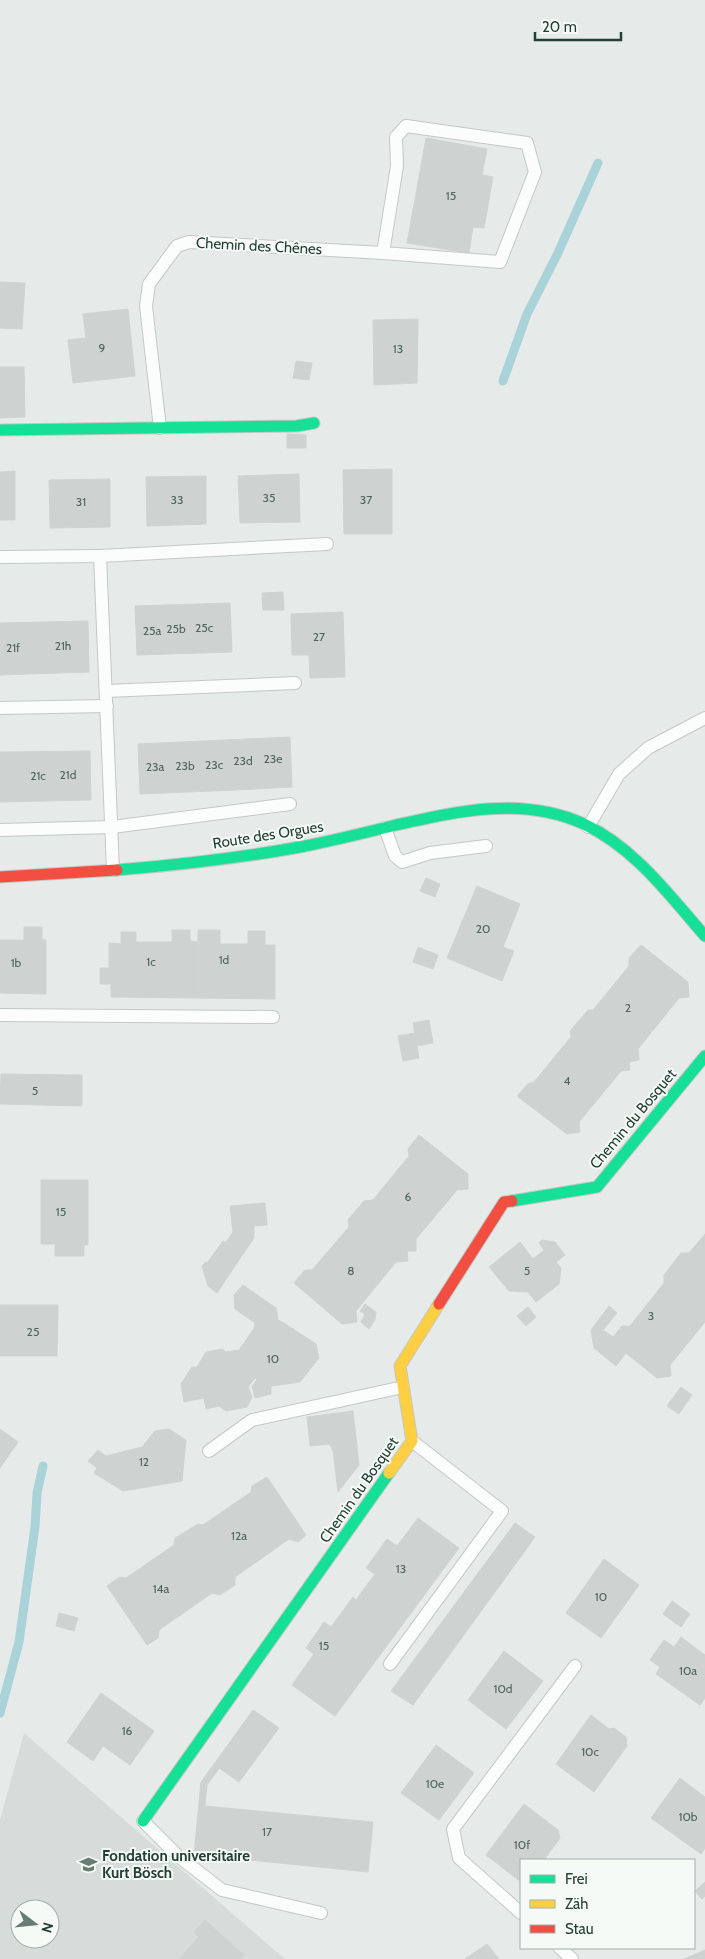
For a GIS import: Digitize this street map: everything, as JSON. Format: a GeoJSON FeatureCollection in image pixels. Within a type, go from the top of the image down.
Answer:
{"type":"FeatureCollection","features":[{"type":"Feature","properties":{"kind":"street"},"geometry":{"type":"LineString","coordinates":[[0,430],[297,426],[314,423]]}},
{"type":"Feature","properties":{"kind":"street","name":"Route des Orgues"},"geometry":{"type":"LineString","coordinates":[[0,877],[113,870],[251,855],[440,815],[498,808],[538,809],[563,816],[620,844],[648,870],[705,936]]}},
{"type":"Feature","properties":{"kind":"street","name":"Chemin du Bosquet"},"geometry":{"type":"LineString","coordinates":[[144,1820],[412,1442],[400,1366],[504,1202],[597,1187],[705,1056]]}},
{"type":"Feature","properties":{"kind":"lane","name":"Chemin des Chênes"},"geometry":{"type":"LineString","coordinates":[[160,428],[146,306],[149,284],[177,246],[189,242],[500,262],[534,172],[527,143],[406,126],[396,137],[397,166],[383,253]]}},
{"type":"Feature","properties":{"kind":"lane"},"geometry":{"type":"LineString","coordinates":[[0,557],[100,556],[327,544]]}},
{"type":"Feature","properties":{"kind":"lane"},"geometry":{"type":"LineString","coordinates":[[100,556],[113,870]]}},
{"type":"Feature","properties":{"kind":"lane"},"geometry":{"type":"LineString","coordinates":[[106,691],[296,683]]}},
{"type":"Feature","properties":{"kind":"lane"},"geometry":{"type":"LineString","coordinates":[[0,708],[107,706]]}},
{"type":"Feature","properties":{"kind":"lane"},"geometry":{"type":"LineString","coordinates":[[588,827],[619,774],[648,748],[705,718]]}},
{"type":"Feature","properties":{"kind":"lane"},"geometry":{"type":"LineString","coordinates":[[0,830],[112,827],[290,804]]}},
{"type":"Feature","properties":{"kind":"lane"},"geometry":{"type":"LineString","coordinates":[[384,828],[396,856],[402,862],[430,854],[486,846]]}},
{"type":"Feature","properties":{"kind":"lane"},"geometry":{"type":"LineString","coordinates":[[0,1016],[273,1017]]}},
{"type":"Feature","properties":{"kind":"lane"},"geometry":{"type":"LineString","coordinates":[[209,1451],[252,1420],[403,1388]]}},
{"type":"Feature","properties":{"kind":"lane"},"geometry":{"type":"LineString","coordinates":[[390,1664],[502,1511],[412,1442]]}},
{"type":"Feature","properties":{"kind":"lane"},"geometry":{"type":"LineString","coordinates":[[520,1912],[459,1858],[453,1829],[575,1666]]}},
{"type":"Feature","properties":{"kind":"lane"},"geometry":{"type":"LineString","coordinates":[[144,1820],[178,1856],[222,1890],[321,1913]]}},
{"type":"Feature","properties":{"kind":"lane"},"geometry":{"type":"LineString","coordinates":[[561,1949],[572,1959]]}},
{"type":"Feature","properties":{"kind":"shaded area","name":"Fondation universitaire Kurt Bösch"},"geometry":{"type":"Polygon","coordinates":[[[24,1733],[285,1959],[0,1959],[0,1820],[24,1733]]]}},
{"type":"Feature","properties":{"kind":"building"},"geometry":{"type":"Polygon","coordinates":[[[426,138],[487,149],[482,175],[493,177],[484,228],[473,227],[469,253],[407,243],[426,138]]]}},
{"type":"Feature","properties":{"kind":"building"},"geometry":{"type":"Polygon","coordinates":[[[0,282],[25,283],[22,329],[0,328],[0,282]]]}},
{"type":"Feature","properties":{"kind":"building"},"geometry":{"type":"Polygon","coordinates":[[[128,309],[135,376],[73,383],[68,340],[86,338],[83,314],[128,309]]]}},
{"type":"Feature","properties":{"kind":"building"},"geometry":{"type":"Polygon","coordinates":[[[418,319],[417,383],[374,385],[373,320],[418,319]]]}},
{"type":"Feature","properties":{"kind":"building"},"geometry":{"type":"Polygon","coordinates":[[[296,361],[312,363],[309,380],[293,378],[296,361]]]}},
{"type":"Feature","properties":{"kind":"building"},"geometry":{"type":"Polygon","coordinates":[[[0,367],[24,367],[25,417],[0,418],[0,367]]]}},
{"type":"Feature","properties":{"kind":"building"},"geometry":{"type":"Polygon","coordinates":[[[287,434],[306,435],[306,448],[287,448],[287,434]]]}},
{"type":"Feature","properties":{"kind":"building"},"geometry":{"type":"Polygon","coordinates":[[[392,469],[392,534],[344,534],[343,470],[392,469]]]}},
{"type":"Feature","properties":{"kind":"building"},"geometry":{"type":"Polygon","coordinates":[[[15,471],[15,520],[0,520],[0,472],[15,471]]]}},
{"type":"Feature","properties":{"kind":"building"},"geometry":{"type":"Polygon","coordinates":[[[299,474],[300,522],[240,523],[238,476],[299,474]]]}},
{"type":"Feature","properties":{"kind":"building"},"geometry":{"type":"Polygon","coordinates":[[[206,476],[206,524],[147,526],[146,477],[206,476]]]}},
{"type":"Feature","properties":{"kind":"building"},"geometry":{"type":"Polygon","coordinates":[[[110,479],[110,527],[50,528],[49,480],[110,479]]]}},
{"type":"Feature","properties":{"kind":"building"},"geometry":{"type":"Polygon","coordinates":[[[283,592],[284,610],[263,610],[262,593],[283,592]]]}},
{"type":"Feature","properties":{"kind":"building"},"geometry":{"type":"Polygon","coordinates":[[[230,603],[232,652],[137,655],[135,606],[230,603]]]}},
{"type":"Feature","properties":{"kind":"building"},"geometry":{"type":"Polygon","coordinates":[[[343,612],[345,677],[310,678],[309,655],[292,655],[291,614],[343,612]]]}},
{"type":"Feature","properties":{"kind":"building"},"geometry":{"type":"Polygon","coordinates":[[[88,621],[89,672],[0,675],[0,623],[88,621]]]}},
{"type":"Feature","properties":{"kind":"building"},"geometry":{"type":"Polygon","coordinates":[[[290,737],[292,787],[236,790],[235,766],[226,766],[225,740],[290,737]]]}},
{"type":"Feature","properties":{"kind":"building"},"geometry":{"type":"Polygon","coordinates":[[[225,740],[226,766],[235,766],[236,790],[140,794],[138,744],[225,740]]]}},
{"type":"Feature","properties":{"kind":"building"},"geometry":{"type":"Polygon","coordinates":[[[90,751],[91,800],[0,802],[0,752],[90,751]]]}},
{"type":"Feature","properties":{"kind":"building"},"geometry":{"type":"Polygon","coordinates":[[[426,878],[440,884],[435,897],[420,891],[426,878]]]}},
{"type":"Feature","properties":{"kind":"building"},"geometry":{"type":"Polygon","coordinates":[[[477,886],[520,904],[503,947],[514,951],[502,981],[447,958],[477,886]]]}},
{"type":"Feature","properties":{"kind":"building"},"geometry":{"type":"Polygon","coordinates":[[[24,927],[42,927],[42,940],[46,940],[46,994],[0,993],[0,940],[24,940],[24,927]]]}},
{"type":"Feature","properties":{"kind":"building"},"geometry":{"type":"Polygon","coordinates":[[[172,930],[190,930],[190,941],[198,942],[198,998],[111,997],[111,984],[100,984],[100,968],[109,968],[109,943],[121,944],[121,932],[136,932],[136,942],[172,942],[172,930]]]}},
{"type":"Feature","properties":{"kind":"building"},"geometry":{"type":"Polygon","coordinates":[[[198,930],[220,930],[220,944],[248,944],[248,931],[265,931],[265,945],[275,945],[275,999],[198,998],[198,930]]]}},
{"type":"Feature","properties":{"kind":"building"},"geometry":{"type":"Polygon","coordinates":[[[641,945],[688,982],[689,997],[679,998],[638,1049],[639,1060],[629,1062],[630,1070],[621,1071],[579,1122],[580,1132],[567,1134],[517,1096],[528,1084],[534,1082],[571,1037],[570,1031],[588,1010],[593,1010],[629,966],[629,958],[641,945]]]}},
{"type":"Feature","properties":{"kind":"building"},"geometry":{"type":"Polygon","coordinates":[[[418,947],[438,955],[433,969],[413,962],[418,947]]]}},
{"type":"Feature","properties":{"kind":"building"},"geometry":{"type":"Polygon","coordinates":[[[429,1020],[433,1043],[417,1046],[413,1023],[429,1020]]]}},
{"type":"Feature","properties":{"kind":"building"},"geometry":{"type":"Polygon","coordinates":[[[415,1033],[419,1058],[403,1061],[398,1036],[415,1033]]]}},
{"type":"Feature","properties":{"kind":"building"},"geometry":{"type":"Polygon","coordinates":[[[1,1074],[82,1075],[82,1106],[0,1104],[1,1074]]]}},
{"type":"Feature","properties":{"kind":"building"},"geometry":{"type":"Polygon","coordinates":[[[419,1135],[468,1174],[468,1189],[457,1190],[416,1239],[416,1251],[407,1251],[408,1261],[396,1262],[356,1311],[357,1322],[342,1324],[294,1283],[305,1270],[312,1270],[349,1227],[348,1220],[364,1201],[373,1200],[409,1156],[408,1149],[419,1135]]]}},
{"type":"Feature","properties":{"kind":"building"},"geometry":{"type":"Polygon","coordinates":[[[41,1180],[88,1180],[88,1245],[84,1245],[84,1256],[55,1256],[55,1244],[41,1244],[41,1180]]]}},
{"type":"Feature","properties":{"kind":"building"},"geometry":{"type":"Polygon","coordinates":[[[265,1203],[267,1225],[254,1226],[254,1238],[243,1254],[226,1242],[233,1232],[230,1206],[265,1203]]]}},
{"type":"Feature","properties":{"kind":"building"},"geometry":{"type":"Polygon","coordinates":[[[705,1234],[705,1322],[670,1365],[671,1376],[657,1378],[626,1353],[616,1366],[594,1348],[591,1330],[609,1306],[617,1313],[603,1330],[613,1337],[622,1326],[630,1326],[664,1283],[664,1275],[681,1253],[689,1253],[705,1234]]]}},
{"type":"Feature","properties":{"kind":"building"},"geometry":{"type":"Polygon","coordinates":[[[542,1240],[555,1242],[565,1255],[556,1262],[561,1268],[559,1284],[536,1302],[528,1292],[509,1291],[489,1267],[520,1242],[533,1259],[544,1250],[539,1243],[542,1240]]]}},
{"type":"Feature","properties":{"kind":"building"},"geometry":{"type":"Polygon","coordinates":[[[223,1241],[243,1254],[217,1293],[208,1286],[202,1266],[207,1263],[223,1241]]]}},
{"type":"Feature","properties":{"kind":"building"},"geometry":{"type":"Polygon","coordinates":[[[243,1285],[276,1308],[278,1320],[284,1323],[261,1327],[246,1349],[239,1350],[255,1327],[254,1322],[235,1309],[234,1295],[243,1285]]]}},
{"type":"Feature","properties":{"kind":"building"},"geometry":{"type":"Polygon","coordinates":[[[365,1304],[376,1312],[375,1320],[369,1329],[361,1322],[365,1314],[360,1311],[365,1304]]]}},
{"type":"Feature","properties":{"kind":"building"},"geometry":{"type":"Polygon","coordinates":[[[0,1305],[58,1305],[57,1356],[0,1356],[0,1305]]]}},
{"type":"Feature","properties":{"kind":"building"},"geometry":{"type":"Polygon","coordinates":[[[528,1307],[536,1317],[526,1326],[517,1316],[528,1307]]]}},
{"type":"Feature","properties":{"kind":"building"},"geometry":{"type":"Polygon","coordinates":[[[284,1323],[316,1344],[319,1358],[300,1382],[271,1386],[271,1394],[255,1398],[252,1386],[257,1380],[255,1378],[248,1387],[252,1397],[247,1407],[226,1411],[219,1406],[206,1409],[204,1398],[184,1402],[181,1384],[192,1367],[197,1367],[206,1352],[222,1349],[226,1352],[246,1349],[261,1327],[284,1323]]]}},
{"type":"Feature","properties":{"kind":"building"},"geometry":{"type":"Polygon","coordinates":[[[681,1387],[692,1395],[679,1414],[667,1406],[681,1387]]]}},
{"type":"Feature","properties":{"kind":"building"},"geometry":{"type":"Polygon","coordinates":[[[353,1411],[359,1465],[338,1492],[333,1450],[329,1444],[310,1446],[307,1417],[353,1411]]]}},
{"type":"Feature","properties":{"kind":"building"},"geometry":{"type":"Polygon","coordinates":[[[0,1429],[18,1442],[0,1468],[0,1429]]]}},
{"type":"Feature","properties":{"kind":"building"},"geometry":{"type":"Polygon","coordinates":[[[169,1429],[186,1440],[182,1481],[123,1491],[94,1473],[97,1468],[88,1461],[98,1450],[106,1456],[142,1447],[155,1431],[169,1429]]]}},
{"type":"Feature","properties":{"kind":"building"},"geometry":{"type":"Polygon","coordinates":[[[267,1477],[306,1535],[298,1542],[289,1539],[235,1577],[235,1585],[220,1595],[212,1593],[159,1630],[158,1638],[147,1645],[107,1586],[120,1577],[126,1578],[174,1545],[175,1538],[198,1524],[203,1525],[251,1492],[252,1486],[267,1477]]]}},
{"type":"Feature","properties":{"kind":"building"},"geometry":{"type":"Polygon","coordinates":[[[418,1518],[459,1548],[335,1716],[292,1685],[314,1654],[306,1648],[324,1622],[331,1627],[353,1597],[356,1600],[375,1574],[366,1568],[387,1539],[397,1546],[418,1518]]]}},
{"type":"Feature","properties":{"kind":"building"},"geometry":{"type":"Polygon","coordinates":[[[515,1523],[535,1537],[413,1705],[391,1691],[515,1523]]]}},
{"type":"Feature","properties":{"kind":"building"},"geometry":{"type":"Polygon","coordinates":[[[604,1559],[639,1585],[601,1638],[566,1613],[604,1559]]]}},
{"type":"Feature","properties":{"kind":"building"},"geometry":{"type":"Polygon","coordinates":[[[672,1601],[690,1614],[681,1627],[663,1614],[672,1601]]]}},
{"type":"Feature","properties":{"kind":"building"},"geometry":{"type":"Polygon","coordinates":[[[59,1613],[78,1618],[74,1631],[56,1626],[59,1613]]]}},
{"type":"Feature","properties":{"kind":"building"},"geometry":{"type":"Polygon","coordinates":[[[681,1637],[705,1655],[705,1698],[700,1705],[656,1674],[660,1667],[650,1660],[664,1640],[674,1647],[681,1637]]]}},
{"type":"Feature","properties":{"kind":"building"},"geometry":{"type":"Polygon","coordinates":[[[504,1651],[543,1681],[506,1729],[468,1700],[504,1651]]]}},
{"type":"Feature","properties":{"kind":"building"},"geometry":{"type":"Polygon","coordinates":[[[101,1693],[154,1731],[130,1765],[103,1746],[93,1761],[67,1742],[101,1693]]]}},
{"type":"Feature","properties":{"kind":"building"},"geometry":{"type":"Polygon","coordinates":[[[253,1710],[259,1714],[207,1785],[200,1855],[194,1855],[201,1782],[253,1710]]]}},
{"type":"Feature","properties":{"kind":"building"},"geometry":{"type":"Polygon","coordinates":[[[259,1714],[279,1728],[239,1782],[219,1768],[259,1714]]]}},
{"type":"Feature","properties":{"kind":"building"},"geometry":{"type":"Polygon","coordinates":[[[591,1715],[609,1729],[614,1728],[626,1737],[627,1746],[594,1792],[556,1764],[591,1715]]]}},
{"type":"Feature","properties":{"kind":"building"},"geometry":{"type":"Polygon","coordinates":[[[436,1745],[474,1773],[439,1820],[401,1793],[436,1745]]]}},
{"type":"Feature","properties":{"kind":"building"},"geometry":{"type":"Polygon","coordinates":[[[680,1778],[705,1797],[705,1848],[701,1854],[651,1818],[680,1778]]]}},
{"type":"Feature","properties":{"kind":"building"},"geometry":{"type":"Polygon","coordinates":[[[524,1804],[558,1830],[560,1838],[545,1859],[520,1859],[520,1881],[486,1855],[524,1804]]]}},
{"type":"Feature","properties":{"kind":"building"},"geometry":{"type":"Polygon","coordinates":[[[205,1806],[373,1822],[368,1872],[200,1855],[205,1806]]]}},
{"type":"Feature","properties":{"kind":"building"},"geometry":{"type":"Polygon","coordinates":[[[705,1882],[705,1896],[702,1899],[695,1891],[705,1882]]]}},
{"type":"Feature","properties":{"kind":"building"},"geometry":{"type":"Polygon","coordinates":[[[205,1920],[244,1955],[241,1959],[179,1959],[199,1937],[194,1932],[205,1920]]]}},
{"type":"Feature","properties":{"kind":"building"},"geometry":{"type":"Polygon","coordinates":[[[487,1944],[499,1959],[465,1959],[487,1944]]]}},
{"type":"Feature","properties":{"kind":"building"},"geometry":{"type":"Polygon","coordinates":[[[705,1950],[705,1959],[684,1959],[705,1950]]]}},
{"type":"Feature","properties":{"kind":"waterway"},"geometry":{"type":"LineString","coordinates":[[503,381],[527,314],[557,255],[598,163]]}},
{"type":"Feature","properties":{"kind":"waterway"},"geometry":{"type":"LineString","coordinates":[[0,1713],[19,1642],[35,1527],[37,1493],[43,1466]]}},
{"type":"Feature","properties":{"kind":"traffic: fast"},"geometry":{"type":"LineString","coordinates":[[0,430],[297,426],[314,423]]}},
{"type":"Feature","properties":{"kind":"traffic: fast"},"geometry":{"type":"LineString","coordinates":[[117,870],[209,861],[277,851],[467,811],[514,808],[538,810],[561,815],[584,824],[619,846],[650,874],[705,936]]}},
{"type":"Feature","properties":{"kind":"traffic: fast"},"geometry":{"type":"LineString","coordinates":[[512,1201],[597,1187],[705,1056]]}},
{"type":"Feature","properties":{"kind":"traffic: fast"},"geometry":{"type":"LineString","coordinates":[[143,1821],[389,1473]]}},
{"type":"Feature","properties":{"kind":"traffic: slow"},"geometry":{"type":"LineString","coordinates":[[389,1473],[412,1441],[400,1366],[439,1304]]}},
{"type":"Feature","properties":{"kind":"traffic: jam"},"geometry":{"type":"LineString","coordinates":[[0,877],[117,870]]}},
{"type":"Feature","properties":{"kind":"traffic: jam"},"geometry":{"type":"LineString","coordinates":[[439,1304],[504,1202],[512,1201]]}},
{"type":"Feature","properties":{"kind":"place","name":"Fondation universitaire Kurt Bösch"},"geometry":{"type":"Point","coordinates":[88,1865]}}]}
